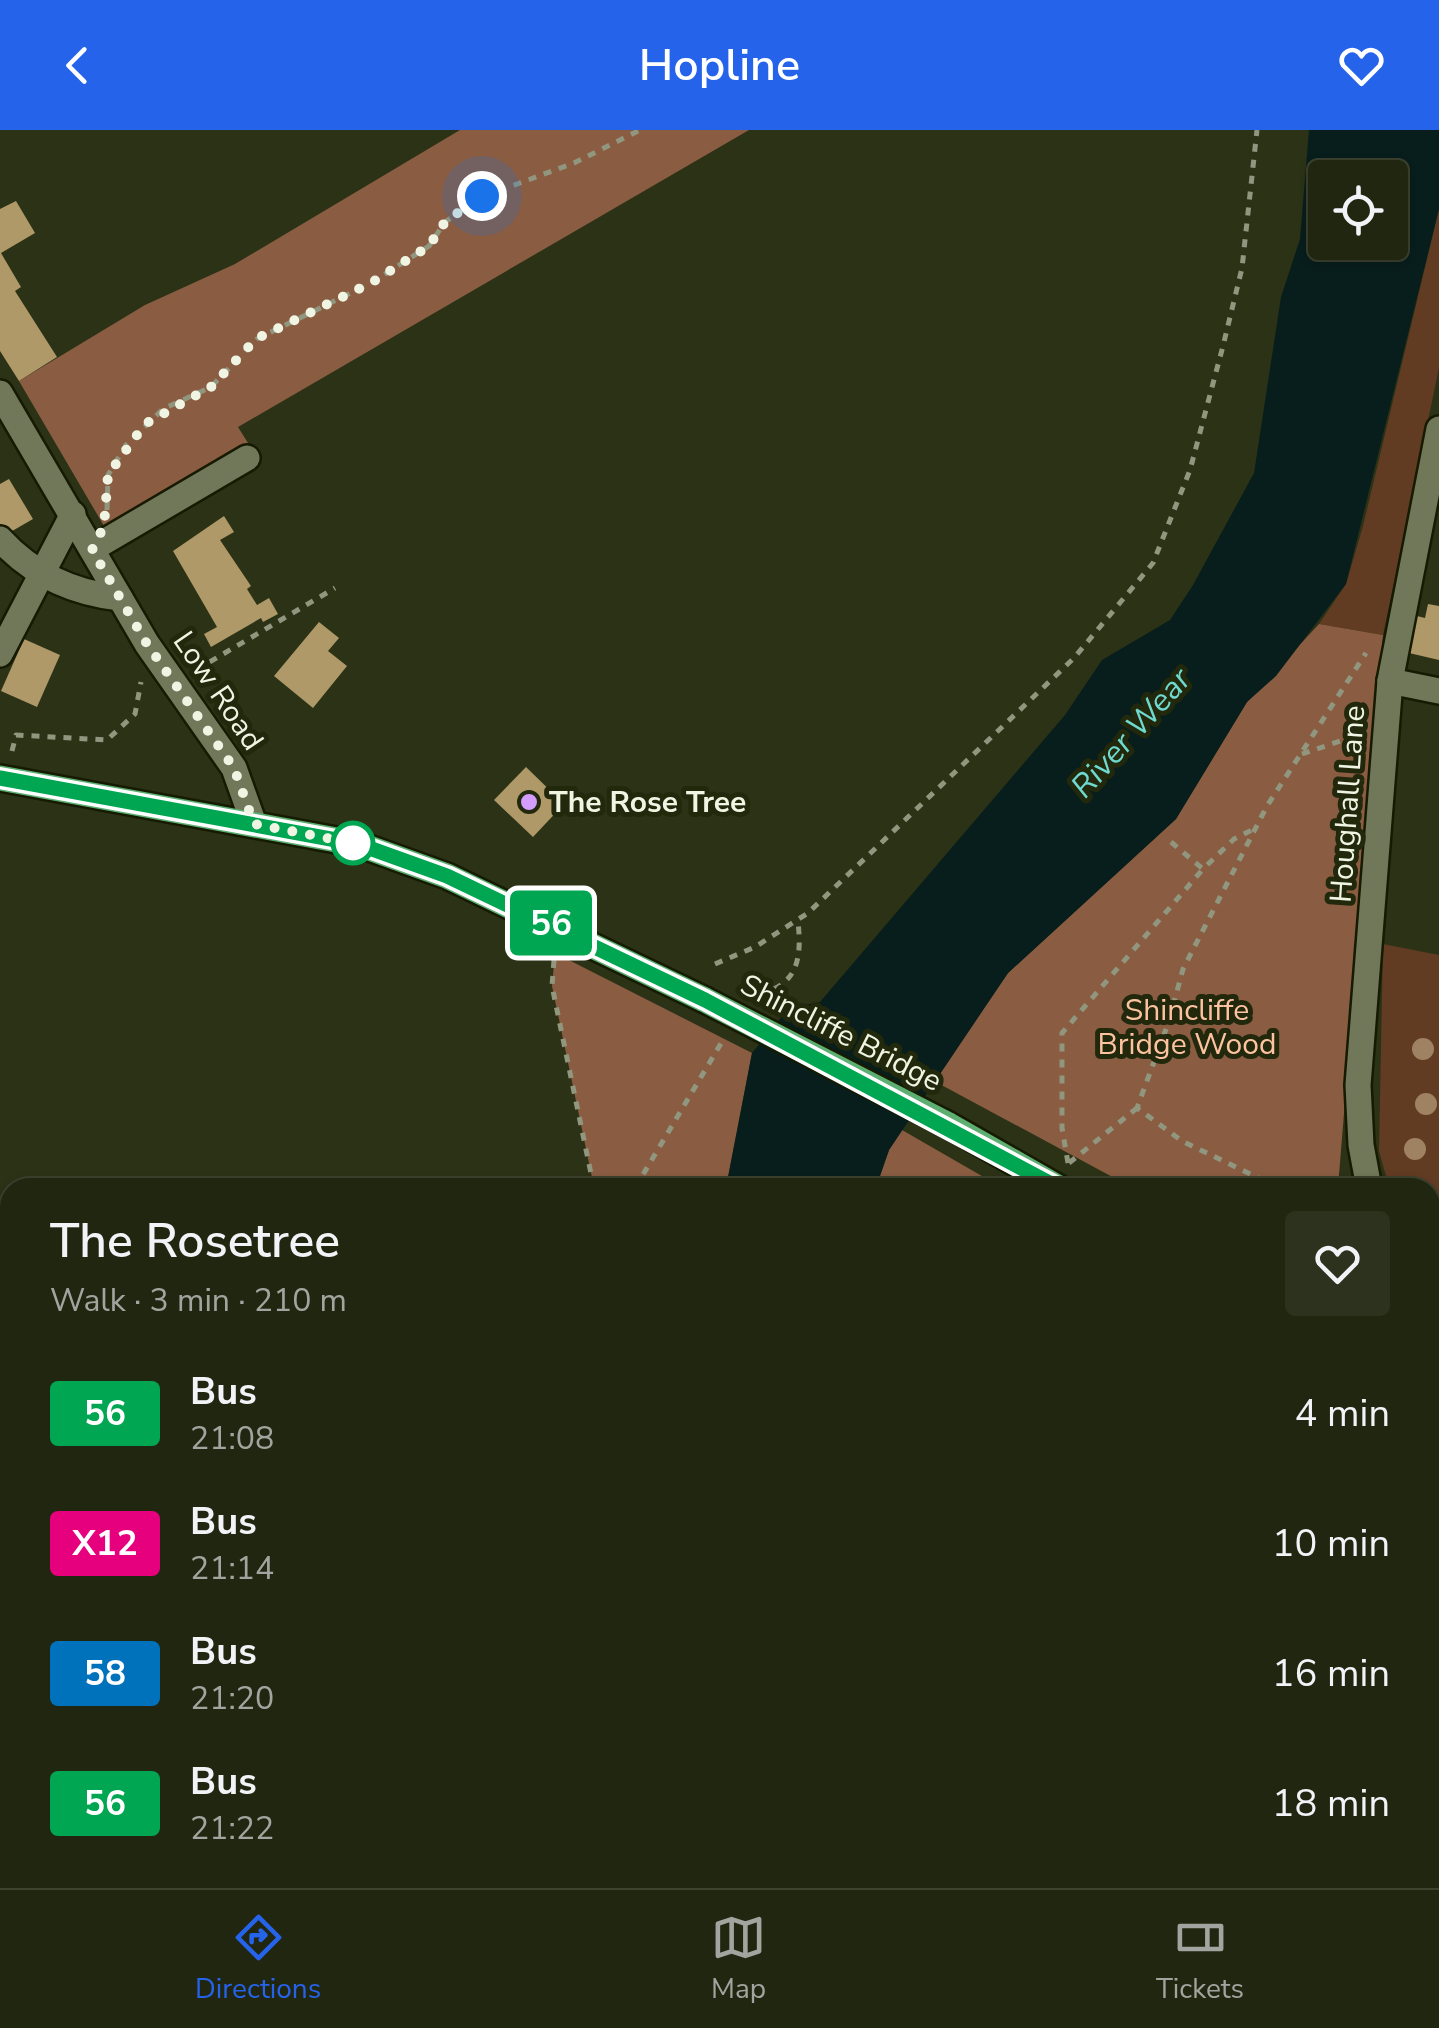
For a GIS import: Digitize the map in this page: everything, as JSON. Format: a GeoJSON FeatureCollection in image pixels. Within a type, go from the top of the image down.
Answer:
{"type":"FeatureCollection","features":[{"type":"Feature","properties":{"kind":"main road","name":"Shincliffe Bridge"},"geometry":{"type":"LineString","coordinates":[[3,778],[358,844],[447,876],[558,927],[1060,1178]]}},
{"type":"Feature","properties":{"kind":"street","name":"Low Road"},"geometry":{"type":"LineString","coordinates":[[0,393],[147,644],[234,768],[254,824]]}},
{"type":"Feature","properties":{"kind":"street","name":"Houghall Lane"},"geometry":{"type":"LineString","coordinates":[[1367,1178],[1360,1145],[1358,1085],[1390,681],[1396,637],[1436,462],[1439,430]]}},
{"type":"Feature","properties":{"kind":"street"},"geometry":{"type":"LineString","coordinates":[[92,550],[246,458]]}},
{"type":"Feature","properties":{"kind":"street"},"geometry":{"type":"LineString","coordinates":[[0,654],[72,514]]}},
{"type":"Feature","properties":{"kind":"street"},"geometry":{"type":"LineString","coordinates":[[0,539],[17,558],[42,574],[86,594],[120,598]]}},
{"type":"Feature","properties":{"kind":"street"},"geometry":{"type":"LineString","coordinates":[[1390,681],[1439,691]]}},
{"type":"Feature","properties":{"kind":"path"},"geometry":{"type":"LineString","coordinates":[[92,550],[104,526],[108,475],[126,445],[154,416],[211,387],[256,339],[371,283],[429,246],[445,222],[482,196],[574,163],[640,130]]}},
{"type":"Feature","properties":{"kind":"path"},"geometry":{"type":"LineString","coordinates":[[714,964],[798,922],[1074,658],[1153,564],[1190,470],[1242,268],[1257,130]]}},
{"type":"Feature","properties":{"kind":"path"},"geometry":{"type":"LineString","coordinates":[[174,682],[335,588]]}},
{"type":"Feature","properties":{"kind":"path"},"geometry":{"type":"LineString","coordinates":[[1060,1178],[1137,1108],[1169,1021],[1182,969],[1255,828],[1374,641],[1383,635],[1396,637]]}},
{"type":"Feature","properties":{"kind":"path"},"geometry":{"type":"LineString","coordinates":[[3,778],[16,735],[107,740],[136,714],[147,644]]}},
{"type":"Feature","properties":{"kind":"path"},"geometry":{"type":"LineString","coordinates":[[1299,756],[1387,725]]}},
{"type":"Feature","properties":{"kind":"path"},"geometry":{"type":"LineString","coordinates":[[1060,1178],[1062,1033],[1203,869],[1234,838],[1255,828]]}},
{"type":"Feature","properties":{"kind":"path"},"geometry":{"type":"LineString","coordinates":[[1171,842],[1203,869]]}},
{"type":"Feature","properties":{"kind":"path"},"geometry":{"type":"LineString","coordinates":[[747,997],[778,990],[796,972],[801,947],[798,922]]}},
{"type":"Feature","properties":{"kind":"path"},"geometry":{"type":"LineString","coordinates":[[558,927],[552,986],[592,1178]]}},
{"type":"Feature","properties":{"kind":"path"},"geometry":{"type":"LineString","coordinates":[[642,1178],[724,1037]]}},
{"type":"Feature","properties":{"kind":"path"},"geometry":{"type":"LineString","coordinates":[[1137,1108],[1182,1141],[1258,1178]]}},
{"type":"Feature","properties":{"kind":"shaded area"},"geometry":{"type":"Polygon","coordinates":[[[1439,209],[1439,368],[1383,635],[1319,624],[1346,584],[1363,526],[1439,209]]]}},
{"type":"Feature","properties":{"kind":"shaded area"},"geometry":{"type":"Polygon","coordinates":[[[1383,944],[1439,955],[1439,1178],[1386,1178],[1379,1151],[1383,944]]]}},
{"type":"Feature","properties":{"kind":"green space"},"geometry":{"type":"Polygon","coordinates":[[[460,130],[749,130],[238,427],[248,443],[104,526],[19,381],[145,305],[235,264],[460,130]]]}},
{"type":"Feature","properties":{"kind":"green space","name":"Shincliffe Bridge Wood"},"geometry":{"type":"Polygon","coordinates":[[[1319,624],[1383,635],[1339,1178],[1114,1178],[934,1081],[1008,973],[1176,819],[1247,702],[1319,624]]]}},
{"type":"Feature","properties":{"kind":"green space"},"geometry":{"type":"Polygon","coordinates":[[[555,953],[752,1053],[728,1178],[592,1178],[552,986],[555,953]]]}},
{"type":"Feature","properties":{"kind":"green space"},"geometry":{"type":"Polygon","coordinates":[[[902,1130],[985,1178],[879,1178],[889,1150],[902,1130]]]}},
{"type":"Feature","properties":{"kind":"water","name":"River Wear"},"geometry":{"type":"Polygon","coordinates":[[[1309,130],[1439,130],[1439,209],[1346,584],[1276,676],[1247,702],[1176,819],[1008,973],[889,1150],[879,1178],[728,1178],[752,1053],[789,1008],[820,1002],[1065,715],[1102,660],[1170,620],[1254,473],[1281,297],[1300,239],[1309,130]]]}},
{"type":"Feature","properties":{"kind":"building"},"geometry":{"type":"Polygon","coordinates":[[[16,201],[35,233],[1,253],[21,287],[15,291],[57,357],[19,381],[0,351],[0,209],[16,201]]]}},
{"type":"Feature","properties":{"kind":"building"},"geometry":{"type":"Polygon","coordinates":[[[9,479],[33,519],[0,538],[0,484],[9,479]]]}},
{"type":"Feature","properties":{"kind":"building"},"geometry":{"type":"Polygon","coordinates":[[[224,516],[234,532],[220,540],[251,586],[247,589],[257,605],[269,598],[278,614],[263,622],[261,618],[211,647],[204,634],[217,627],[173,551],[224,516]]]}},
{"type":"Feature","properties":{"kind":"building"},"geometry":{"type":"Polygon","coordinates":[[[1428,604],[1439,606],[1439,660],[1409,653],[1417,616],[1425,618],[1428,604]]]}},
{"type":"Feature","properties":{"kind":"building"},"geometry":{"type":"Polygon","coordinates":[[[319,622],[339,638],[328,651],[347,666],[313,708],[274,676],[319,622]]]}},
{"type":"Feature","properties":{"kind":"building"},"geometry":{"type":"Polygon","coordinates":[[[24,639],[60,655],[37,707],[1,691],[24,639]]]}},
{"type":"Feature","properties":{"kind":"building","name":"The Rose Tree"},"geometry":{"type":"Polygon","coordinates":[[[526,767],[564,804],[533,837],[494,800],[526,767]]]}},
{"type":"Feature","properties":{"kind":"bus line","name":"56"},"geometry":{"type":"LineString","coordinates":[[0,778],[358,844],[447,876],[705,1000],[947,1124],[1042,1178]]}},
{"type":"Feature","properties":{"kind":"place","name":"The Rose Tree"},"geometry":{"type":"Point","coordinates":[529,802]}},
{"type":"Feature","properties":{"kind":"route"},"geometry":{"type":"LineString","coordinates":[[353,843],[358,844],[254,824],[234,768],[147,644],[92,550],[104,526],[108,475],[126,445],[145,424],[163,410],[211,387],[256,339],[371,283],[429,246],[445,222],[482,196]]}}]}
